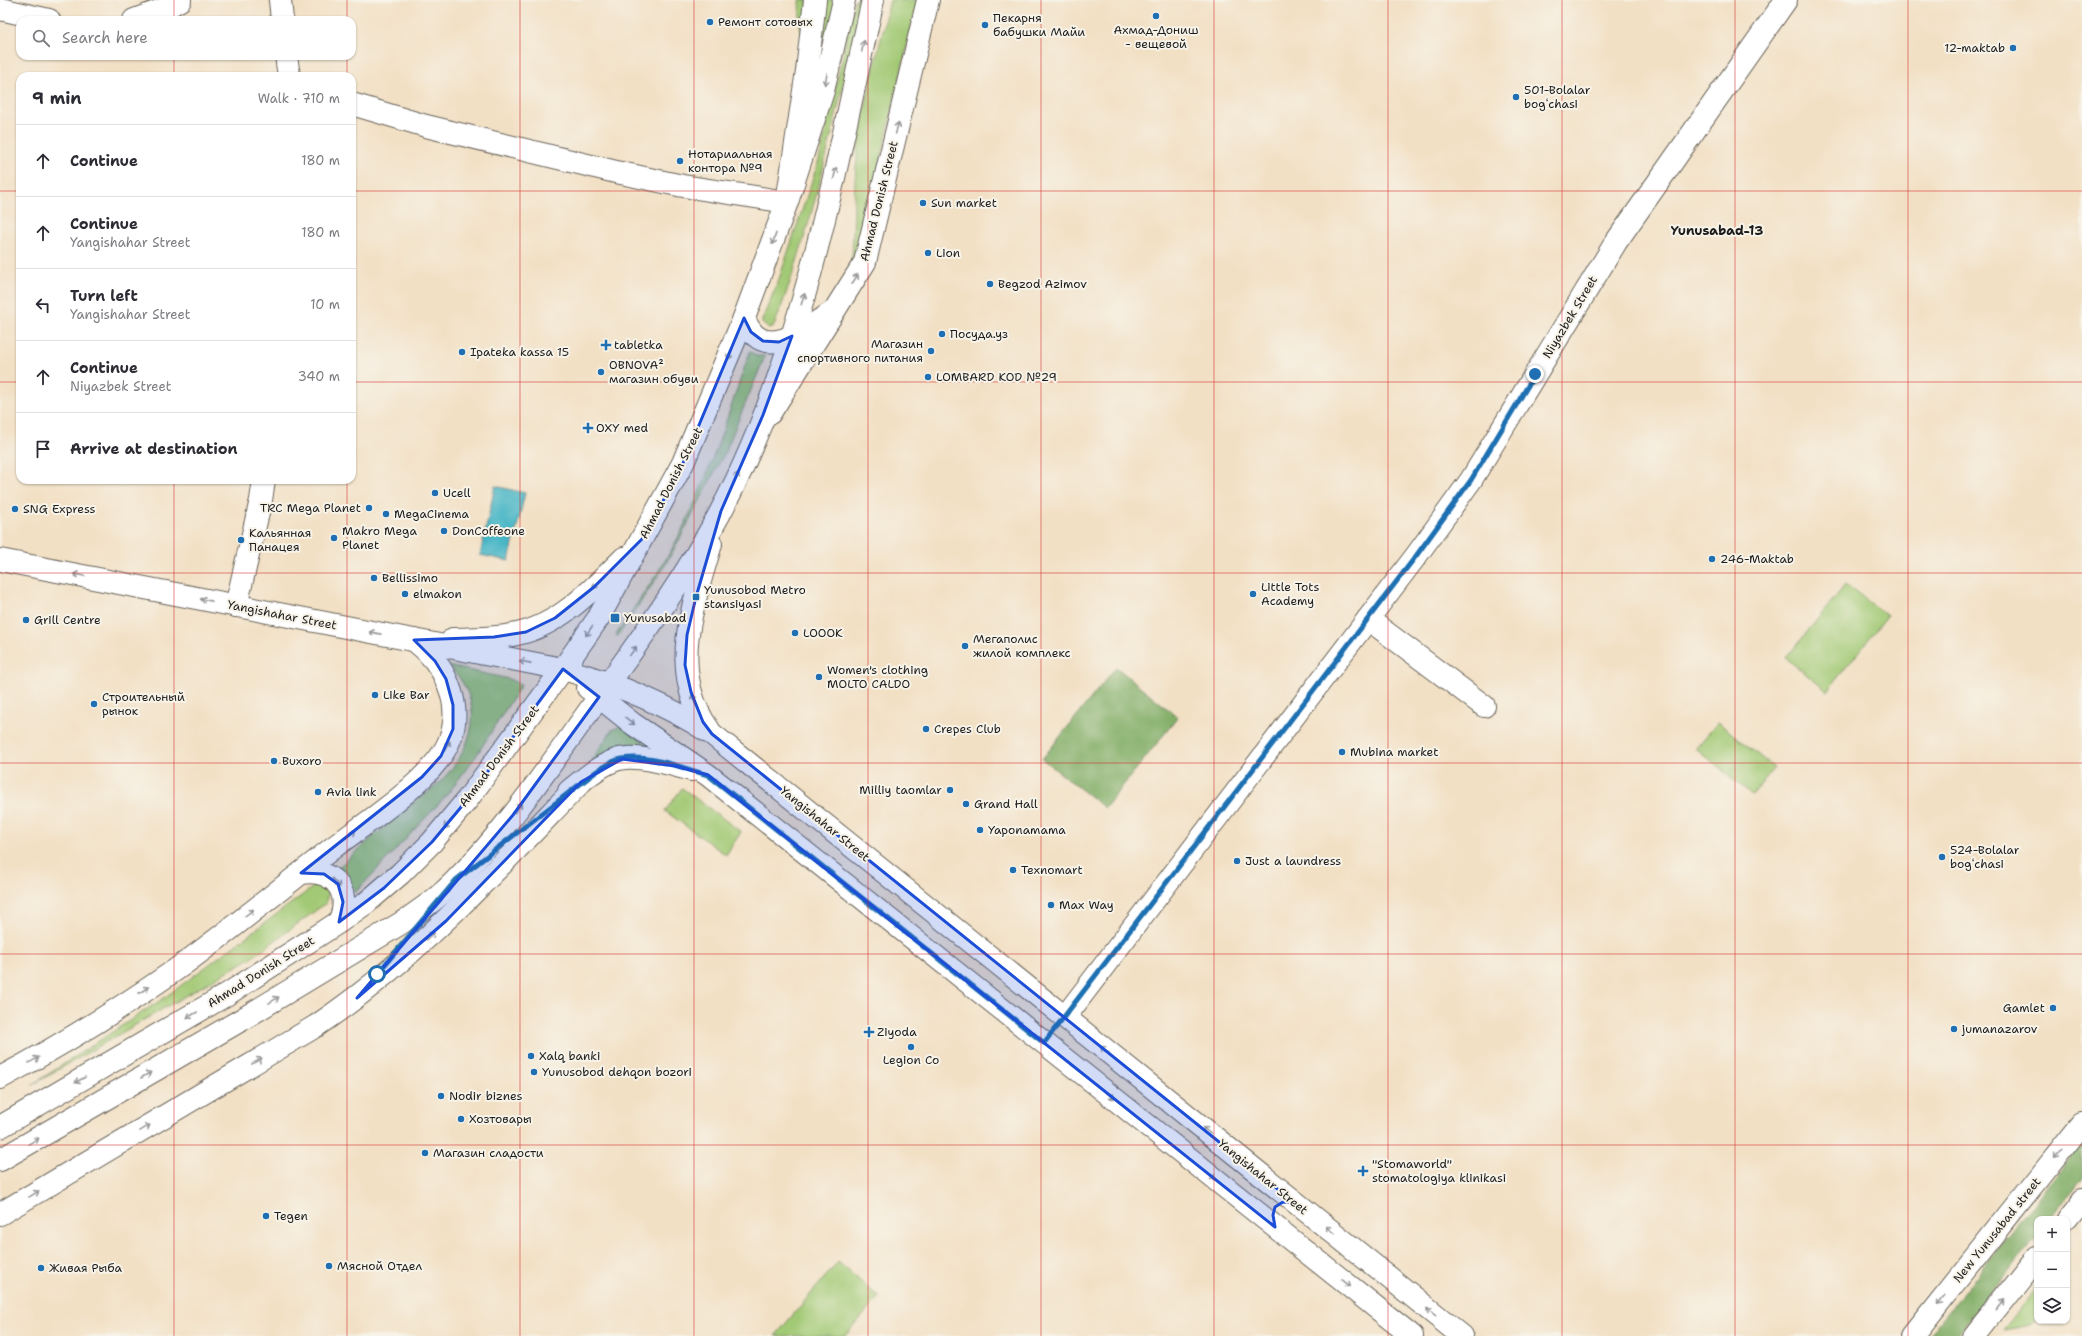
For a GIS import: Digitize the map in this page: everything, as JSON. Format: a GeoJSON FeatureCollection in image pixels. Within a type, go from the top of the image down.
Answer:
{"type":"FeatureCollection","features":[{"type":"Feature","properties":{"kind":"main road"},"geometry":{"type":"LineString","coordinates":[[145,16],[164,9],[180,0]]}},
{"type":"Feature","properties":{"kind":"main road"},"geometry":{"type":"LineString","coordinates":[[280,0],[282,16]]}},
{"type":"Feature","properties":{"kind":"main road","name":"Ahmad Donish Street"},"geometry":{"type":"LineString","coordinates":[[787,202],[807,71],[815,0]]}},
{"type":"Feature","properties":{"kind":"main road","name":"Ahmad Donish Street"},"geometry":{"type":"LineString","coordinates":[[0,1127],[226,995],[339,922],[384,888],[432,842],[467,800],[563,669],[599,617],[684,463],[744,318],[787,202],[824,91],[844,0]]}},
{"type":"Feature","properties":{"kind":"main road","name":"Ahmad Donish Street"},"geometry":{"type":"LineString","coordinates":[[0,1160],[241,1020],[403,922],[424,907],[456,880],[513,815],[668,600],[721,511],[751,445],[782,367],[814,265],[873,0]]}},
{"type":"Feature","properties":{"kind":"main road","name":"Ahmad Donish Street"},"geometry":{"type":"LineString","coordinates":[[751,445],[865,262],[928,0]]}},
{"type":"Feature","properties":{"kind":"main road","name":"Niyazbek Street"},"geometry":{"type":"LineString","coordinates":[[1065,1017],[1416,556],[1471,480],[1616,242],[1786,0]]}},
{"type":"Feature","properties":{"kind":"main road"},"geometry":{"type":"LineString","coordinates":[[0,9],[31,16]]}},
{"type":"Feature","properties":{"kind":"main road"},"geometry":{"type":"LineString","coordinates":[[287,60],[288,72]]}},
{"type":"Feature","properties":{"kind":"main road"},"geometry":{"type":"LineString","coordinates":[[356,105],[426,126],[616,172],[684,186],[787,202]]}},
{"type":"Feature","properties":{"kind":"main road"},"geometry":{"type":"LineString","coordinates":[[744,318],[751,332],[764,341],[780,342],[833,312]]}},
{"type":"Feature","properties":{"kind":"main road"},"geometry":{"type":"LineString","coordinates":[[236,606],[263,484]]}},
{"type":"Feature","properties":{"kind":"main road"},"geometry":{"type":"LineString","coordinates":[[712,734],[703,722],[691,692],[685,655],[696,597],[721,511]]}},
{"type":"Feature","properties":{"kind":"main road"},"geometry":{"type":"LineString","coordinates":[[414,640],[516,635],[535,629],[555,618],[582,597],[644,537]]}},
{"type":"Feature","properties":{"kind":"main road","name":"Yangishahar Street"},"geometry":{"type":"LineString","coordinates":[[0,560],[563,669],[604,690],[662,704],[686,717],[712,734],[1462,1336]]}},
{"type":"Feature","properties":{"kind":"main road"},"geometry":{"type":"LineString","coordinates":[[1368,619],[1484,706]]}},
{"type":"Feature","properties":{"kind":"main road"},"geometry":{"type":"LineString","coordinates":[[0,1078],[53,1049],[174,970],[301,873],[422,777],[441,756],[450,740],[454,714],[449,687],[443,673],[435,661],[414,640]]}},
{"type":"Feature","properties":{"kind":"main road","name":"Yangishahar Street"},"geometry":{"type":"LineString","coordinates":[[604,690],[633,724],[708,775],[1412,1336]]}},
{"type":"Feature","properties":{"kind":"main road"},"geometry":{"type":"LineString","coordinates":[[358,998],[456,880],[581,782],[613,762],[629,758],[675,766],[708,775]]}},
{"type":"Feature","properties":{"kind":"main road"},"geometry":{"type":"LineString","coordinates":[[0,1214],[316,1026],[358,998],[446,921],[581,782]]}},
{"type":"Feature","properties":{"kind":"main road"},"geometry":{"type":"LineString","coordinates":[[301,873],[314,872],[324,874],[338,884],[344,902],[343,912],[339,922]]}},
{"type":"Feature","properties":{"kind":"main road"},"geometry":{"type":"LineString","coordinates":[[1044,1043],[1065,1017]]}},
{"type":"Feature","properties":{"kind":"main road","name":"New Yunusabad street"},"geometry":{"type":"LineString","coordinates":[[1913,1336],[2082,1124]]}},
{"type":"Feature","properties":{"kind":"main road"},"geometry":{"type":"LineString","coordinates":[[2070,1216],[2082,1201]]}},
{"type":"Feature","properties":{"kind":"main road"},"geometry":{"type":"LineString","coordinates":[[1275,1227],[1272,1215],[1276,1207],[1283,1202],[1295,1203]]}},
{"type":"Feature","properties":{"kind":"main road"},"geometry":{"type":"LineString","coordinates":[[1974,1336],[2034,1261]]}},
{"type":"Feature","properties":{"kind":"highlighted area"},"geometry":{"type":"Polygon","coordinates":[[[744,318],[751,332],[763,341],[779,342],[792,336],[763,415],[721,511],[696,597],[687,635],[685,665],[691,692],[703,722],[712,734],[1295,1203],[1283,1202],[1275,1207],[1273,1215],[1275,1227],[708,775],[675,766],[622,759],[581,782],[446,921],[357,998],[513,815],[599,697],[563,669],[467,800],[432,842],[384,888],[339,922],[343,902],[338,884],[324,874],[301,873],[422,777],[441,756],[453,729],[453,705],[446,679],[435,661],[414,640],[494,637],[526,632],[555,618],[594,587],[644,537],[683,463],[744,318]]]}},
{"type":"Feature","properties":{"kind":"green space"},"geometry":{"type":"Polygon","coordinates":[[[799,0],[808,0],[803,41],[800,24],[799,0]]]}},
{"type":"Feature","properties":{"kind":"green space"},"geometry":{"type":"Polygon","coordinates":[[[823,0],[836,0],[817,88],[823,0]]]}},
{"type":"Feature","properties":{"kind":"green space"},"geometry":{"type":"Polygon","coordinates":[[[855,0],[862,0],[824,165],[802,246],[789,286],[774,326],[768,328],[762,323],[762,320],[778,282],[819,160],[855,0]]]}},
{"type":"Feature","properties":{"kind":"green space"},"geometry":{"type":"Polygon","coordinates":[[[890,0],[918,0],[859,253],[851,269],[857,153],[866,102],[890,0]]]}},
{"type":"Feature","properties":{"kind":"green space"},"geometry":{"type":"Polygon","coordinates":[[[750,351],[756,356],[765,356],[726,450],[662,570],[618,636],[616,635],[650,584],[681,532],[701,488],[750,351]]]}},
{"type":"Feature","properties":{"kind":"green space"},"geometry":{"type":"Polygon","coordinates":[[[1846,584],[1887,616],[1827,691],[1786,658],[1846,584]]]}},
{"type":"Feature","properties":{"kind":"green space"},"geometry":{"type":"Polygon","coordinates":[[[449,666],[509,679],[521,685],[476,756],[446,796],[355,893],[347,878],[337,869],[412,804],[439,783],[449,773],[464,749],[472,722],[472,709],[469,695],[458,676],[449,666]]]}},
{"type":"Feature","properties":{"kind":"green space"},"geometry":{"type":"Polygon","coordinates":[[[1116,667],[1178,717],[1105,808],[1042,759],[1116,667]]]}},
{"type":"Feature","properties":{"kind":"green space"},"geometry":{"type":"Polygon","coordinates":[[[1718,722],[1774,768],[1752,795],[1696,748],[1718,722]]]}},
{"type":"Feature","properties":{"kind":"green space"},"geometry":{"type":"Polygon","coordinates":[[[620,726],[655,749],[592,760],[612,730],[620,726]]]}},
{"type":"Feature","properties":{"kind":"green space"},"geometry":{"type":"Polygon","coordinates":[[[682,788],[741,832],[726,855],[665,811],[682,788]]]}},
{"type":"Feature","properties":{"kind":"green space"},"geometry":{"type":"Polygon","coordinates":[[[320,886],[328,893],[326,903],[254,956],[32,1085],[164,998],[313,887],[320,886]]]}},
{"type":"Feature","properties":{"kind":"green space"},"geometry":{"type":"Polygon","coordinates":[[[2082,1143],[2082,1178],[2052,1216],[2034,1216],[2034,1239],[1957,1336],[1929,1336],[2082,1143]]]}},
{"type":"Feature","properties":{"kind":"green space"},"geometry":{"type":"Polygon","coordinates":[[[838,1262],[879,1297],[845,1336],[775,1336],[838,1262]]]}},
{"type":"Feature","properties":{"kind":"green space"},"geometry":{"type":"Polygon","coordinates":[[[2034,1292],[2034,1323],[2032,1325],[2003,1330],[2034,1292]]]}},
{"type":"Feature","properties":{"kind":"water"},"geometry":{"type":"Polygon","coordinates":[[[495,486],[525,493],[509,561],[480,555],[495,486]]]}},
{"type":"Feature","properties":{"kind":"place","name":"Ахмад-Дониш - вещевой"},"geometry":{"type":"Point","coordinates":[1156,16]}},
{"type":"Feature","properties":{"kind":"place","name":"Ремонт сотовых"},"geometry":{"type":"Point","coordinates":[710,22]}},
{"type":"Feature","properties":{"kind":"place","name":"Пекарня бабушки Майи"},"geometry":{"type":"Point","coordinates":[985,25]}},
{"type":"Feature","properties":{"kind":"place","name":"12-maktab"},"geometry":{"type":"Point","coordinates":[2013,48]}},
{"type":"Feature","properties":{"kind":"place","name":"501-Bolalar bogʻchasi"},"geometry":{"type":"Point","coordinates":[1516,97]}},
{"type":"Feature","properties":{"kind":"place","name":"Нотариальная контора №9"},"geometry":{"type":"Point","coordinates":[680,161]}},
{"type":"Feature","properties":{"kind":"place","name":"Sun market"},"geometry":{"type":"Point","coordinates":[923,203]}},
{"type":"Feature","properties":{"kind":"place","name":"Lion"},"geometry":{"type":"Point","coordinates":[928,253]}},
{"type":"Feature","properties":{"kind":"place","name":"Begzod Azimov"},"geometry":{"type":"Point","coordinates":[990,284]}},
{"type":"Feature","properties":{"kind":"place","name":"Посуда.уз"},"geometry":{"type":"Point","coordinates":[942,334]}},
{"type":"Feature","properties":{"kind":"place","name":"tabletka"},"geometry":{"type":"Point","coordinates":[606,345]}},
{"type":"Feature","properties":{"kind":"place","name":"Магазин спортивного питания"},"geometry":{"type":"Point","coordinates":[931,351]}},
{"type":"Feature","properties":{"kind":"place","name":"Ipateka kassa 15"},"geometry":{"type":"Point","coordinates":[462,352]}},
{"type":"Feature","properties":{"kind":"place","name":"OBNOVA² магазин обуви"},"geometry":{"type":"Point","coordinates":[601,372]}},
{"type":"Feature","properties":{"kind":"place","name":"LOMBARD KOD №29"},"geometry":{"type":"Point","coordinates":[928,377]}},
{"type":"Feature","properties":{"kind":"place","name":"OXY med"},"geometry":{"type":"Point","coordinates":[588,428]}},
{"type":"Feature","properties":{"kind":"place","name":"Ucell"},"geometry":{"type":"Point","coordinates":[435,493]}},
{"type":"Feature","properties":{"kind":"place","name":"TRC Mega Planet"},"geometry":{"type":"Point","coordinates":[369,508]}},
{"type":"Feature","properties":{"kind":"place","name":"SNG Express"},"geometry":{"type":"Point","coordinates":[15,509]}},
{"type":"Feature","properties":{"kind":"place","name":"MegaCinema"},"geometry":{"type":"Point","coordinates":[386,514]}},
{"type":"Feature","properties":{"kind":"place","name":"DonCoffeone"},"geometry":{"type":"Point","coordinates":[444,531]}},
{"type":"Feature","properties":{"kind":"place","name":"Makro Mega Planet"},"geometry":{"type":"Point","coordinates":[334,538]}},
{"type":"Feature","properties":{"kind":"place","name":"Кальянная Панацея"},"geometry":{"type":"Point","coordinates":[241,540]}},
{"type":"Feature","properties":{"kind":"place","name":"246-Maktab"},"geometry":{"type":"Point","coordinates":[1712,559]}},
{"type":"Feature","properties":{"kind":"place","name":"Bellissimo"},"geometry":{"type":"Point","coordinates":[374,578]}},
{"type":"Feature","properties":{"kind":"place","name":"elmakon"},"geometry":{"type":"Point","coordinates":[405,594]}},
{"type":"Feature","properties":{"kind":"place","name":"Little Tots Academy"},"geometry":{"type":"Point","coordinates":[1253,594]}},
{"type":"Feature","properties":{"kind":"place","name":"Yunusobod Metro stansiyasi"},"geometry":{"type":"Point","coordinates":[696,597]}},
{"type":"Feature","properties":{"kind":"place","name":"Yunusabad"},"geometry":{"type":"Point","coordinates":[615,618]}},
{"type":"Feature","properties":{"kind":"place","name":"Grill Centre"},"geometry":{"type":"Point","coordinates":[26,620]}},
{"type":"Feature","properties":{"kind":"place","name":"LOOOK"},"geometry":{"type":"Point","coordinates":[795,633]}},
{"type":"Feature","properties":{"kind":"place","name":"Мегаполис жилой комплекс"},"geometry":{"type":"Point","coordinates":[965,646]}},
{"type":"Feature","properties":{"kind":"place","name":"Women's clothing MOLTO CALDO"},"geometry":{"type":"Point","coordinates":[819,677]}},
{"type":"Feature","properties":{"kind":"place","name":"Like Bar"},"geometry":{"type":"Point","coordinates":[375,695]}},
{"type":"Feature","properties":{"kind":"place","name":"Строительный рынок"},"geometry":{"type":"Point","coordinates":[94,704]}},
{"type":"Feature","properties":{"kind":"place","name":"Crepes Club"},"geometry":{"type":"Point","coordinates":[926,729]}},
{"type":"Feature","properties":{"kind":"place","name":"Mubina market"},"geometry":{"type":"Point","coordinates":[1342,752]}},
{"type":"Feature","properties":{"kind":"place","name":"Buxoro"},"geometry":{"type":"Point","coordinates":[274,761]}},
{"type":"Feature","properties":{"kind":"place","name":"Milliy taomlar"},"geometry":{"type":"Point","coordinates":[950,790]}},
{"type":"Feature","properties":{"kind":"place","name":"Avia link"},"geometry":{"type":"Point","coordinates":[318,792]}},
{"type":"Feature","properties":{"kind":"place","name":"Grand Hall"},"geometry":{"type":"Point","coordinates":[966,804]}},
{"type":"Feature","properties":{"kind":"place","name":"Yaponamama"},"geometry":{"type":"Point","coordinates":[980,830]}},
{"type":"Feature","properties":{"kind":"place","name":"524-Bolalar bogʻchasi"},"geometry":{"type":"Point","coordinates":[1942,857]}},
{"type":"Feature","properties":{"kind":"place","name":"Just a laundress"},"geometry":{"type":"Point","coordinates":[1237,861]}},
{"type":"Feature","properties":{"kind":"place","name":"Texnomart"},"geometry":{"type":"Point","coordinates":[1013,870]}},
{"type":"Feature","properties":{"kind":"place","name":"Max Way"},"geometry":{"type":"Point","coordinates":[1051,905]}},
{"type":"Feature","properties":{"kind":"place","name":"Gamlet"},"geometry":{"type":"Point","coordinates":[2053,1008]}},
{"type":"Feature","properties":{"kind":"place","name":"jumanazarov"},"geometry":{"type":"Point","coordinates":[1954,1029]}},
{"type":"Feature","properties":{"kind":"place","name":"Ziyoda"},"geometry":{"type":"Point","coordinates":[869,1032]}},
{"type":"Feature","properties":{"kind":"place","name":"Legion Co"},"geometry":{"type":"Point","coordinates":[911,1047]}},
{"type":"Feature","properties":{"kind":"place","name":"Xalq banki"},"geometry":{"type":"Point","coordinates":[531,1056]}},
{"type":"Feature","properties":{"kind":"place","name":"Yunusobod dehqon bozori"},"geometry":{"type":"Point","coordinates":[534,1072]}},
{"type":"Feature","properties":{"kind":"place","name":"Nodir biznes"},"geometry":{"type":"Point","coordinates":[441,1096]}},
{"type":"Feature","properties":{"kind":"place","name":"Хозтовары"},"geometry":{"type":"Point","coordinates":[461,1119]}},
{"type":"Feature","properties":{"kind":"place","name":"Магазин сладости"},"geometry":{"type":"Point","coordinates":[425,1153]}},
{"type":"Feature","properties":{"kind":"place","name":"\"Stomaworld\" stomatologiya klinikasi"},"geometry":{"type":"Point","coordinates":[1363,1171]}},
{"type":"Feature","properties":{"kind":"place","name":"Tegen"},"geometry":{"type":"Point","coordinates":[266,1216]}},
{"type":"Feature","properties":{"kind":"place","name":"Мясной Отдел"},"geometry":{"type":"Point","coordinates":[329,1266]}},
{"type":"Feature","properties":{"kind":"place","name":"Живая Рыба"},"geometry":{"type":"Point","coordinates":[41,1268]}},
{"type":"Feature","properties":{"kind":"district","name":"Yunusabad-13"},"geometry":{"type":"Point","coordinates":[1717,230]}},
{"type":"Feature","properties":{"kind":"route"},"geometry":{"type":"LineString","coordinates":[[377,974],[456,880],[602,767],[622,758],[636,758],[708,775],[1044,1043],[1416,556],[1471,480],[1535,374]]}}]}
